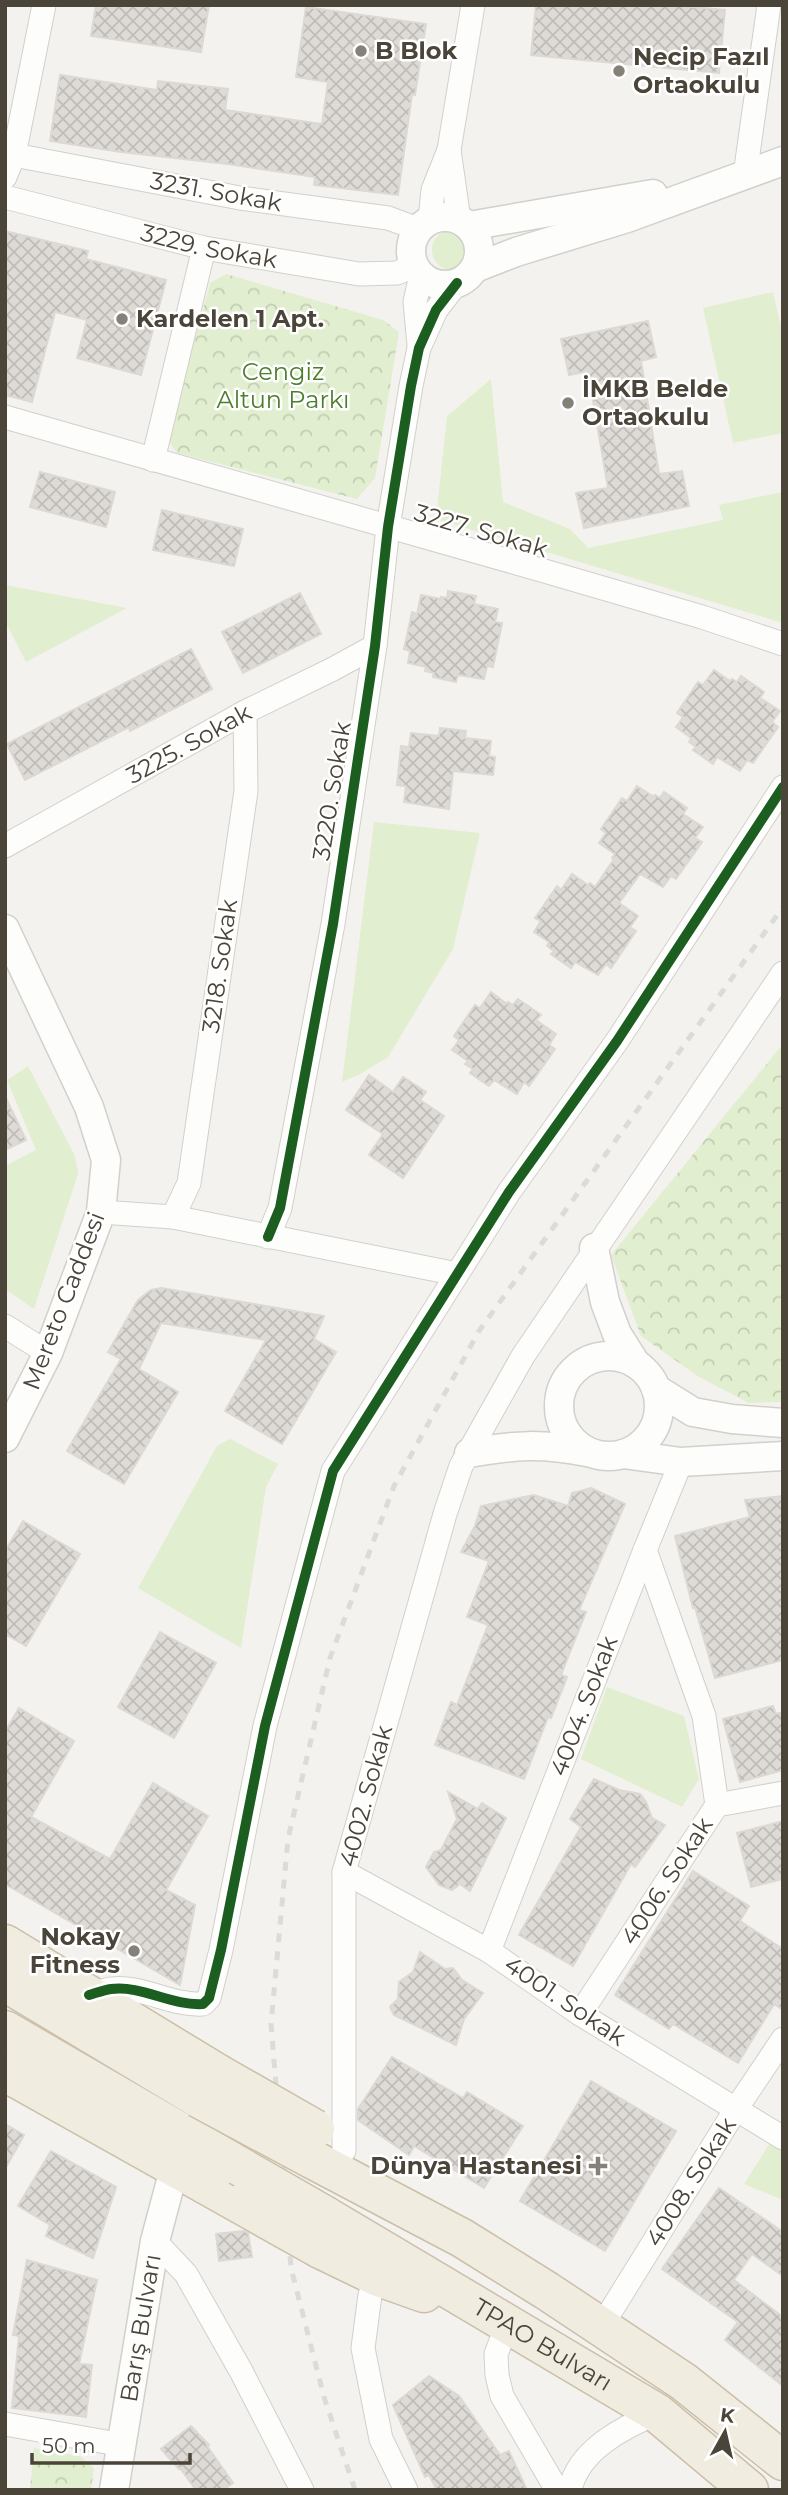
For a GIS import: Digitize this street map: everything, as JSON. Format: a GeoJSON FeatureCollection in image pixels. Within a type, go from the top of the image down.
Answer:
{"type":"FeatureCollection","features":[{"type":"Feature","properties":{"kind":"highway"},"geometry":{"type":"LineString","coordinates":[[5,1944],[89,1995],[208,2085]]}},
{"type":"Feature","properties":{"kind":"highway"},"geometry":{"type":"LineString","coordinates":[[5,1982],[208,2085],[330,2140],[462,2238]]}},
{"type":"Feature","properties":{"kind":"highway"},"geometry":{"type":"LineString","coordinates":[[5,2030],[239,2166],[376,2276],[508,2323]]}},
{"type":"Feature","properties":{"kind":"highway"},"geometry":{"type":"LineString","coordinates":[[5,2071],[240,2204],[323,2233]]}},
{"type":"Feature","properties":{"kind":"highway","name":"TPAO Bulvarı"},"geometry":{"type":"LineString","coordinates":[[208,2085],[362,2186],[462,2238],[601,2327],[684,2382],[783,2461]]}},
{"type":"Feature","properties":{"kind":"highway","name":"TPAO Bulvarı"},"geometry":{"type":"LineString","coordinates":[[323,2233],[508,2323],[657,2413],[749,2490]]}},
{"type":"Feature","properties":{"kind":"street"},"geometry":{"type":"LineString","coordinates":[[5,177],[14,155],[44,5]]}},
{"type":"Feature","properties":{"kind":"street"},"geometry":{"type":"LineString","coordinates":[[419,348],[415,302],[417,270],[410,250],[412,239],[424,225],[433,190],[449,150],[473,5]]}},
{"type":"Feature","properties":{"kind":"street"},"geometry":{"type":"LineString","coordinates":[[745,175],[769,5]]}},
{"type":"Feature","properties":{"kind":"street"},"geometry":{"type":"LineString","coordinates":[[419,348],[436,310],[479,258],[475,236],[464,223],[449,150]]}},
{"type":"Feature","properties":{"kind":"street","name":"3231. Sokak"},"geometry":{"type":"LineString","coordinates":[[14,155],[240,198],[424,225]]}},
{"type":"Feature","properties":{"kind":"street"},"geometry":{"type":"LineString","coordinates":[[417,270],[435,284],[446,285],[516,252],[627,218],[783,162]]}},
{"type":"Feature","properties":{"kind":"street"},"geometry":{"type":"LineString","coordinates":[[424,225],[448,217],[464,223],[597,205],[745,175]]}},
{"type":"Feature","properties":{"kind":"street","name":"3229. Sokak"},"geometry":{"type":"LineString","coordinates":[[5,197],[204,248],[359,274],[417,270]]}},
{"type":"Feature","properties":{"kind":"street"},"geometry":{"type":"LineString","coordinates":[[153,460],[204,248]]}},
{"type":"Feature","properties":{"kind":"street","name":"3220. Sokak"},"geometry":{"type":"LineString","coordinates":[[268,1237],[280,1208],[333,924],[375,646],[388,527],[419,348]]}},
{"type":"Feature","properties":{"kind":"street","name":"3227. Sokak"},"geometry":{"type":"LineString","coordinates":[[5,418],[640,599],[783,644]]}},
{"type":"Feature","properties":{"kind":"street","name":"3225. Sokak"},"geometry":{"type":"LineString","coordinates":[[5,846],[245,712],[375,646]]}},
{"type":"Feature","properties":{"kind":"street","name":"3218. Sokak"},"geometry":{"type":"LineString","coordinates":[[173,1217],[188,1183],[246,791],[245,712]]}},
{"type":"Feature","properties":{"kind":"street"},"geometry":{"type":"LineString","coordinates":[[89,1995],[112,1988],[191,2005],[203,2004],[209,1998],[265,1726],[333,1471],[509,1192],[618,1041],[783,787]]}},
{"type":"Feature","properties":{"kind":"street","name":"Mereto Caddesi"},"geometry":{"type":"LineString","coordinates":[[5,929],[89,1107],[106,1160],[101,1212],[48,1353],[5,1438]]}},
{"type":"Feature","properties":{"kind":"street","name":"4002. Sokak"},"geometry":{"type":"LineString","coordinates":[[330,2140],[344,1872],[461,1466],[523,1356],[783,973]]}},
{"type":"Feature","properties":{"kind":"street"},"geometry":{"type":"LineString","coordinates":[[101,1212],[173,1217],[457,1274]]}},
{"type":"Feature","properties":{"kind":"street"},"geometry":{"type":"LineString","coordinates":[[594,1248],[605,1302],[617,1335],[636,1364]]}},
{"type":"Feature","properties":{"kind":"street"},"geometry":{"type":"LineString","coordinates":[[5,1326],[48,1353],[17,1381],[5,1404]]}},
{"type":"Feature","properties":{"kind":"street"},"geometry":{"type":"LineString","coordinates":[[591,1453],[576,1444],[566,1431],[560,1416],[559,1399],[564,1383],[574,1370],[588,1361],[604,1356],[621,1357],[636,1364],[648,1374],[656,1389],[658,1413],[650,1436],[638,1447],[623,1454]]}},
{"type":"Feature","properties":{"kind":"street"},"geometry":{"type":"LineString","coordinates":[[656,1389],[693,1412],[732,1419],[783,1423]]}},
{"type":"Feature","properties":{"kind":"street"},"geometry":{"type":"LineString","coordinates":[[469,1453],[513,1446],[553,1445],[607,1456],[623,1454],[681,1462],[783,1456]]}},
{"type":"Feature","properties":{"kind":"street","name":"4004. Sokak"},"geometry":{"type":"LineString","coordinates":[[489,1951],[681,1462]]}},
{"type":"Feature","properties":{"kind":"street"},"geometry":{"type":"LineString","coordinates":[[645,1550],[704,1716],[717,1805]]}},
{"type":"Feature","properties":{"kind":"street","name":"4006. Sokak"},"geometry":{"type":"LineString","coordinates":[[580,2014],[717,1805],[783,1793]]}},
{"type":"Feature","properties":{"kind":"street","name":"4001. Sokak"},"geometry":{"type":"LineString","coordinates":[[344,1872],[489,1951],[580,2014],[783,2138]]}},
{"type":"Feature","properties":{"kind":"street","name":"4008. Sokak"},"geometry":{"type":"LineString","coordinates":[[601,2327],[736,2109],[783,2039]]}},
{"type":"Feature","properties":{"kind":"street","name":"Barış Bulvarı"},"geometry":{"type":"LineString","coordinates":[[114,2490],[155,2241],[175,2166]]}},
{"type":"Feature","properties":{"kind":"street"},"geometry":{"type":"LineString","coordinates":[[155,2241],[186,2274],[241,2371],[302,2490]]}},
{"type":"Feature","properties":{"kind":"street"},"geometry":{"type":"LineString","coordinates":[[376,2276],[369,2295],[363,2347],[381,2438],[406,2490]]}},
{"type":"Feature","properties":{"kind":"street"},"geometry":{"type":"LineString","coordinates":[[508,2323],[496,2354],[502,2396],[557,2490]]}},
{"type":"Feature","properties":{"kind":"street"},"geometry":{"type":"LineString","coordinates":[[570,2490],[572,2480],[579,2469],[603,2442],[622,2428],[657,2413]]}},
{"type":"Feature","properties":{"kind":"street"},"geometry":{"type":"LineString","coordinates":[[5,2424],[123,2445]]}},
{"type":"Feature","properties":{"kind":"green space"},"geometry":{"type":"Polygon","coordinates":[[[452,230],[460,231],[466,236],[471,242],[471,258],[466,264],[460,269],[452,270],[444,269],[438,264],[433,258],[432,250],[433,242],[438,236],[444,231],[452,230]]]}},
{"type":"Feature","properties":{"kind":"green space","name":"Cengiz Altun Parkı"},"geometry":{"type":"Polygon","coordinates":[[[226,274],[383,320],[399,332],[375,478],[357,499],[177,453],[168,440],[210,283],[226,274]]]}},
{"type":"Feature","properties":{"kind":"green space"},"geometry":{"type":"Polygon","coordinates":[[[773,292],[783,336],[783,433],[733,443],[703,308],[773,292]]]}},
{"type":"Feature","properties":{"kind":"green space"},"geometry":{"type":"Polygon","coordinates":[[[491,379],[503,502],[570,529],[588,548],[723,520],[719,505],[783,492],[783,623],[436,519],[447,416],[491,379]]]}},
{"type":"Feature","properties":{"kind":"green space"},"geometry":{"type":"Polygon","coordinates":[[[5,585],[127,608],[26,662],[5,621],[5,585]]]}},
{"type":"Feature","properties":{"kind":"green space"},"geometry":{"type":"Polygon","coordinates":[[[374,822],[480,833],[453,949],[388,1057],[342,1082],[374,822]]]}},
{"type":"Feature","properties":{"kind":"green space"},"geometry":{"type":"Polygon","coordinates":[[[783,1044],[783,1402],[749,1403],[699,1377],[641,1336],[611,1255],[783,1044]]]}},
{"type":"Feature","properties":{"kind":"green space"},"geometry":{"type":"Polygon","coordinates":[[[28,1066],[75,1156],[78,1174],[34,1309],[5,1289],[5,1166],[36,1150],[7,1080],[28,1066]]]}},
{"type":"Feature","properties":{"kind":"green space"},"geometry":{"type":"Polygon","coordinates":[[[230,1439],[278,1464],[266,1487],[241,1648],[138,1588],[217,1446],[230,1439]]]}},
{"type":"Feature","properties":{"kind":"green space"},"geometry":{"type":"Polygon","coordinates":[[[607,1687],[684,1716],[699,1779],[682,1807],[581,1759],[607,1687]]]}},
{"type":"Feature","properties":{"kind":"green space"},"geometry":{"type":"Polygon","coordinates":[[[770,2143],[783,2152],[783,2200],[744,2184],[770,2143]]]}},
{"type":"Feature","properties":{"kind":"green space"},"geometry":{"type":"Polygon","coordinates":[[[34,2448],[80,2456],[94,2468],[91,2490],[30,2490],[34,2448]]]}},
{"type":"Feature","properties":{"kind":"building"},"geometry":{"type":"Polygon","coordinates":[[[96,5],[209,5],[201,52],[91,36],[96,5]]]}},
{"type":"Feature","properties":{"kind":"building"},"geometry":{"type":"Polygon","coordinates":[[[536,5],[670,5],[725,10],[719,73],[531,55],[536,5]]]}},
{"type":"Feature","properties":{"kind":"building"},"geometry":{"type":"Polygon","coordinates":[[[306,7],[426,24],[415,95],[412,94],[398,195],[314,185],[315,177],[50,141],[60,75],[157,90],[158,81],[228,89],[225,110],[322,124],[328,82],[296,77],[306,7]]]}},
{"type":"Feature","properties":{"kind":"building"},"geometry":{"type":"Polygon","coordinates":[[[5,231],[88,251],[86,259],[166,280],[141,375],[77,358],[87,320],[55,312],[32,402],[5,395],[5,231]]]}},
{"type":"Feature","properties":{"kind":"building"},"geometry":{"type":"Polygon","coordinates":[[[648,321],[656,357],[641,361],[659,474],[682,471],[689,506],[584,528],[576,493],[608,488],[588,371],[569,375],[561,339],[648,321]]]}},
{"type":"Feature","properties":{"kind":"building"},"geometry":{"type":"Polygon","coordinates":[[[40,472],[115,492],[106,527],[30,507],[40,472]]]}},
{"type":"Feature","properties":{"kind":"building"},"geometry":{"type":"Polygon","coordinates":[[[162,510],[243,529],[234,566],[153,550],[162,510]]]}},
{"type":"Feature","properties":{"kind":"building"},"geometry":{"type":"Polygon","coordinates":[[[448,591],[476,596],[474,604],[498,609],[495,622],[502,623],[493,667],[487,666],[484,679],[458,675],[456,682],[433,677],[434,673],[425,671],[426,667],[408,663],[410,651],[404,649],[412,612],[417,614],[421,595],[441,599],[447,598],[448,591]]]}},
{"type":"Feature","properties":{"kind":"building"},"geometry":{"type":"Polygon","coordinates":[[[300,593],[321,634],[243,673],[222,632],[300,593]]]}},
{"type":"Feature","properties":{"kind":"building"},"geometry":{"type":"Polygon","coordinates":[[[191,649],[212,689],[130,731],[129,727],[25,780],[7,744],[191,649]]]}},
{"type":"Feature","properties":{"kind":"building"},"geometry":{"type":"Polygon","coordinates":[[[714,670],[730,681],[732,679],[737,682],[741,676],[764,692],[760,698],[780,711],[772,722],[778,727],[753,763],[747,760],[740,771],[717,757],[713,764],[693,750],[696,747],[689,742],[691,738],[676,727],[683,717],[677,713],[698,682],[703,685],[714,670]]]}},
{"type":"Feature","properties":{"kind":"building"},"geometry":{"type":"Polygon","coordinates":[[[440,728],[466,731],[465,738],[491,741],[489,756],[495,757],[493,775],[453,771],[449,809],[404,802],[406,786],[397,785],[401,746],[409,747],[411,733],[439,736],[440,728]]]}},
{"type":"Feature","properties":{"kind":"building"},"geometry":{"type":"Polygon","coordinates":[[[637,786],[654,797],[655,795],[660,798],[664,792],[687,808],[683,814],[703,827],[695,838],[702,842],[676,879],[671,876],[663,887],[640,874],[619,903],[638,916],[630,927],[636,931],[611,968],[606,964],[598,975],[575,962],[571,968],[551,954],[554,951],[547,946],[549,942],[534,932],[541,921],[535,918],[557,886],[561,890],[572,874],[595,887],[615,854],[599,843],[606,833],[601,829],[622,798],[627,801],[637,786]]]}},
{"type":"Feature","properties":{"kind":"building"},"geometry":{"type":"Polygon","coordinates":[[[491,992],[507,1004],[508,1002],[513,1005],[518,999],[541,1015],[536,1020],[556,1034],[549,1045],[555,1049],[529,1086],[524,1082],[517,1094],[494,1080],[489,1086],[470,1073],[473,1069],[465,1064],[468,1061],[452,1050],[459,1040],[454,1036],[475,1005],[480,1008],[491,992]]]}},
{"type":"Feature","properties":{"kind":"building"},"geometry":{"type":"Polygon","coordinates":[[[369,1075],[393,1092],[403,1077],[426,1092],[420,1100],[444,1116],[403,1178],[369,1155],[383,1134],[346,1110],[369,1075]]]}},
{"type":"Feature","properties":{"kind":"building"},"geometry":{"type":"Polygon","coordinates":[[[5,1096],[26,1140],[5,1150],[5,1096]]]}},
{"type":"Feature","properties":{"kind":"building"},"geometry":{"type":"Polygon","coordinates":[[[161,1288],[324,1316],[314,1339],[336,1352],[282,1444],[225,1411],[266,1340],[161,1323],[139,1369],[178,1392],[124,1484],[67,1451],[121,1359],[108,1352],[138,1300],[151,1290],[161,1288]]]}},
{"type":"Feature","properties":{"kind":"building"},"geometry":{"type":"Polygon","coordinates":[[[591,1488],[625,1504],[579,1610],[586,1612],[561,1675],[567,1677],[524,1779],[435,1745],[451,1702],[457,1705],[488,1625],[467,1617],[489,1561],[461,1552],[475,1526],[481,1506],[534,1495],[568,1506],[572,1493],[591,1488]]]}},
{"type":"Feature","properties":{"kind":"building"},"geometry":{"type":"Polygon","coordinates":[[[783,1496],[783,1660],[715,1678],[695,1607],[693,1608],[675,1536],[750,1517],[745,1500],[783,1496]]]}},
{"type":"Feature","properties":{"kind":"building"},"geometry":{"type":"Polygon","coordinates":[[[23,1521],[80,1554],[26,1646],[5,1634],[5,1551],[23,1521]]]}},
{"type":"Feature","properties":{"kind":"building"},"geometry":{"type":"Polygon","coordinates":[[[160,1632],[216,1663],[174,1738],[118,1707],[160,1632]]]}},
{"type":"Feature","properties":{"kind":"building"},"geometry":{"type":"Polygon","coordinates":[[[773,1706],[776,1714],[783,1712],[783,1770],[740,1782],[723,1719],[773,1706]]]}},
{"type":"Feature","properties":{"kind":"building"},"geometry":{"type":"Polygon","coordinates":[[[19,1708],[74,1741],[31,1817],[110,1859],[153,1783],[208,1816],[166,1890],[195,1905],[180,1985],[5,1884],[5,1732],[19,1708]]]}},
{"type":"Feature","properties":{"kind":"building"},"geometry":{"type":"Polygon","coordinates":[[[594,1779],[619,1790],[640,1794],[652,1818],[665,1825],[635,1867],[631,1864],[573,1966],[519,1935],[581,1827],[570,1819],[594,1779]]]}},
{"type":"Feature","properties":{"kind":"building"},"geometry":{"type":"Polygon","coordinates":[[[448,1792],[478,1809],[482,1803],[506,1818],[470,1891],[460,1884],[452,1890],[439,1885],[426,1867],[434,1852],[441,1850],[457,1819],[448,1792]]]}},
{"type":"Feature","properties":{"kind":"building"},"geometry":{"type":"Polygon","coordinates":[[[783,1821],[783,1879],[751,1887],[737,1833],[783,1821]]]}},
{"type":"Feature","properties":{"kind":"building"},"geometry":{"type":"Polygon","coordinates":[[[693,1871],[749,1906],[740,1921],[783,1949],[783,2010],[774,2004],[738,2063],[673,2024],[669,2029],[615,1995],[693,1871]]]}},
{"type":"Feature","properties":{"kind":"building"},"geometry":{"type":"Polygon","coordinates":[[[420,1952],[445,1969],[453,1968],[462,1980],[483,1993],[464,2019],[456,2045],[394,2015],[390,2007],[398,1999],[399,1982],[413,1972],[420,1952]]]}},
{"type":"Feature","properties":{"kind":"building"},"geometry":{"type":"Polygon","coordinates":[[[392,2057],[463,2098],[467,2092],[523,2126],[484,2188],[414,2146],[409,2155],[358,2120],[358,2109],[392,2057]]]}},
{"type":"Feature","properties":{"kind":"building","name":"Dünya Hastanesi"},"geometry":{"type":"Polygon","coordinates":[[[591,2081],[676,2131],[605,2251],[520,2201],[591,2081]]]}},
{"type":"Feature","properties":{"kind":"building"},"geometry":{"type":"Polygon","coordinates":[[[5,2124],[24,2135],[5,2169],[5,2124]]]}},
{"type":"Feature","properties":{"kind":"building"},"geometry":{"type":"Polygon","coordinates":[[[51,2151],[116,2187],[93,2258],[46,2236],[50,2225],[18,2206],[51,2151]]]}},
{"type":"Feature","properties":{"kind":"building"},"geometry":{"type":"Polygon","coordinates":[[[719,2188],[783,2232],[783,2276],[752,2254],[734,2280],[783,2317],[783,2386],[725,2340],[738,2322],[662,2269],[719,2188]]]}},
{"type":"Feature","properties":{"kind":"building"},"geometry":{"type":"Polygon","coordinates":[[[243,2231],[248,2233],[252,2257],[219,2261],[216,2234],[243,2231]]]}},
{"type":"Feature","properties":{"kind":"building"},"geometry":{"type":"Polygon","coordinates":[[[27,2260],[97,2280],[79,2364],[92,2365],[86,2417],[12,2408],[19,2336],[13,2335],[27,2260]]]}},
{"type":"Feature","properties":{"kind":"building"},"geometry":{"type":"Polygon","coordinates":[[[429,2376],[459,2396],[500,2455],[509,2451],[527,2490],[437,2490],[429,2475],[425,2477],[393,2405],[429,2376]]]}},
{"type":"Feature","properties":{"kind":"building"},"geometry":{"type":"Polygon","coordinates":[[[191,2426],[209,2445],[207,2446],[233,2483],[223,2490],[196,2490],[180,2468],[161,2449],[191,2426]]]}},
{"type":"Feature","properties":{"kind":"railway"},"geometry":{"type":"LineString","coordinates":[[355,2490],[324,2397],[291,2268],[271,2024],[288,1839],[330,1658],[394,1486],[479,1331],[783,907]]}},
{"type":"Feature","properties":{"kind":"cycle path"},"geometry":{"type":"LineString","coordinates":[[268,1237],[280,1208],[333,924],[375,646],[388,527],[411,386],[419,348],[436,310],[457,283]]}},
{"type":"Feature","properties":{"kind":"cycle path"},"geometry":{"type":"LineString","coordinates":[[89,1995],[108,1989],[123,1989],[191,2004],[203,2004],[209,1998],[265,1726],[333,1471],[509,1192],[617,1041],[783,787]]}},
{"type":"Feature","properties":{"kind":"place","name":"B Blok"},"geometry":{"type":"Point","coordinates":[361,51]}},
{"type":"Feature","properties":{"kind":"place","name":"Necip Fazıl Ortaokulu"},"geometry":{"type":"Point","coordinates":[619,71]}},
{"type":"Feature","properties":{"kind":"place","name":"Kardelen 1 Apt."},"geometry":{"type":"Point","coordinates":[122,319]}},
{"type":"Feature","properties":{"kind":"place","name":"İMKB Belde Ortaokulu"},"geometry":{"type":"Point","coordinates":[568,403]}},
{"type":"Feature","properties":{"kind":"place","name":"Nokay Fitness"},"geometry":{"type":"Point","coordinates":[134,1951]}},
{"type":"Feature","properties":{"kind":"place","name":"Dünya Hastanesi"},"geometry":{"type":"Point","coordinates":[598,2166]}}]}
